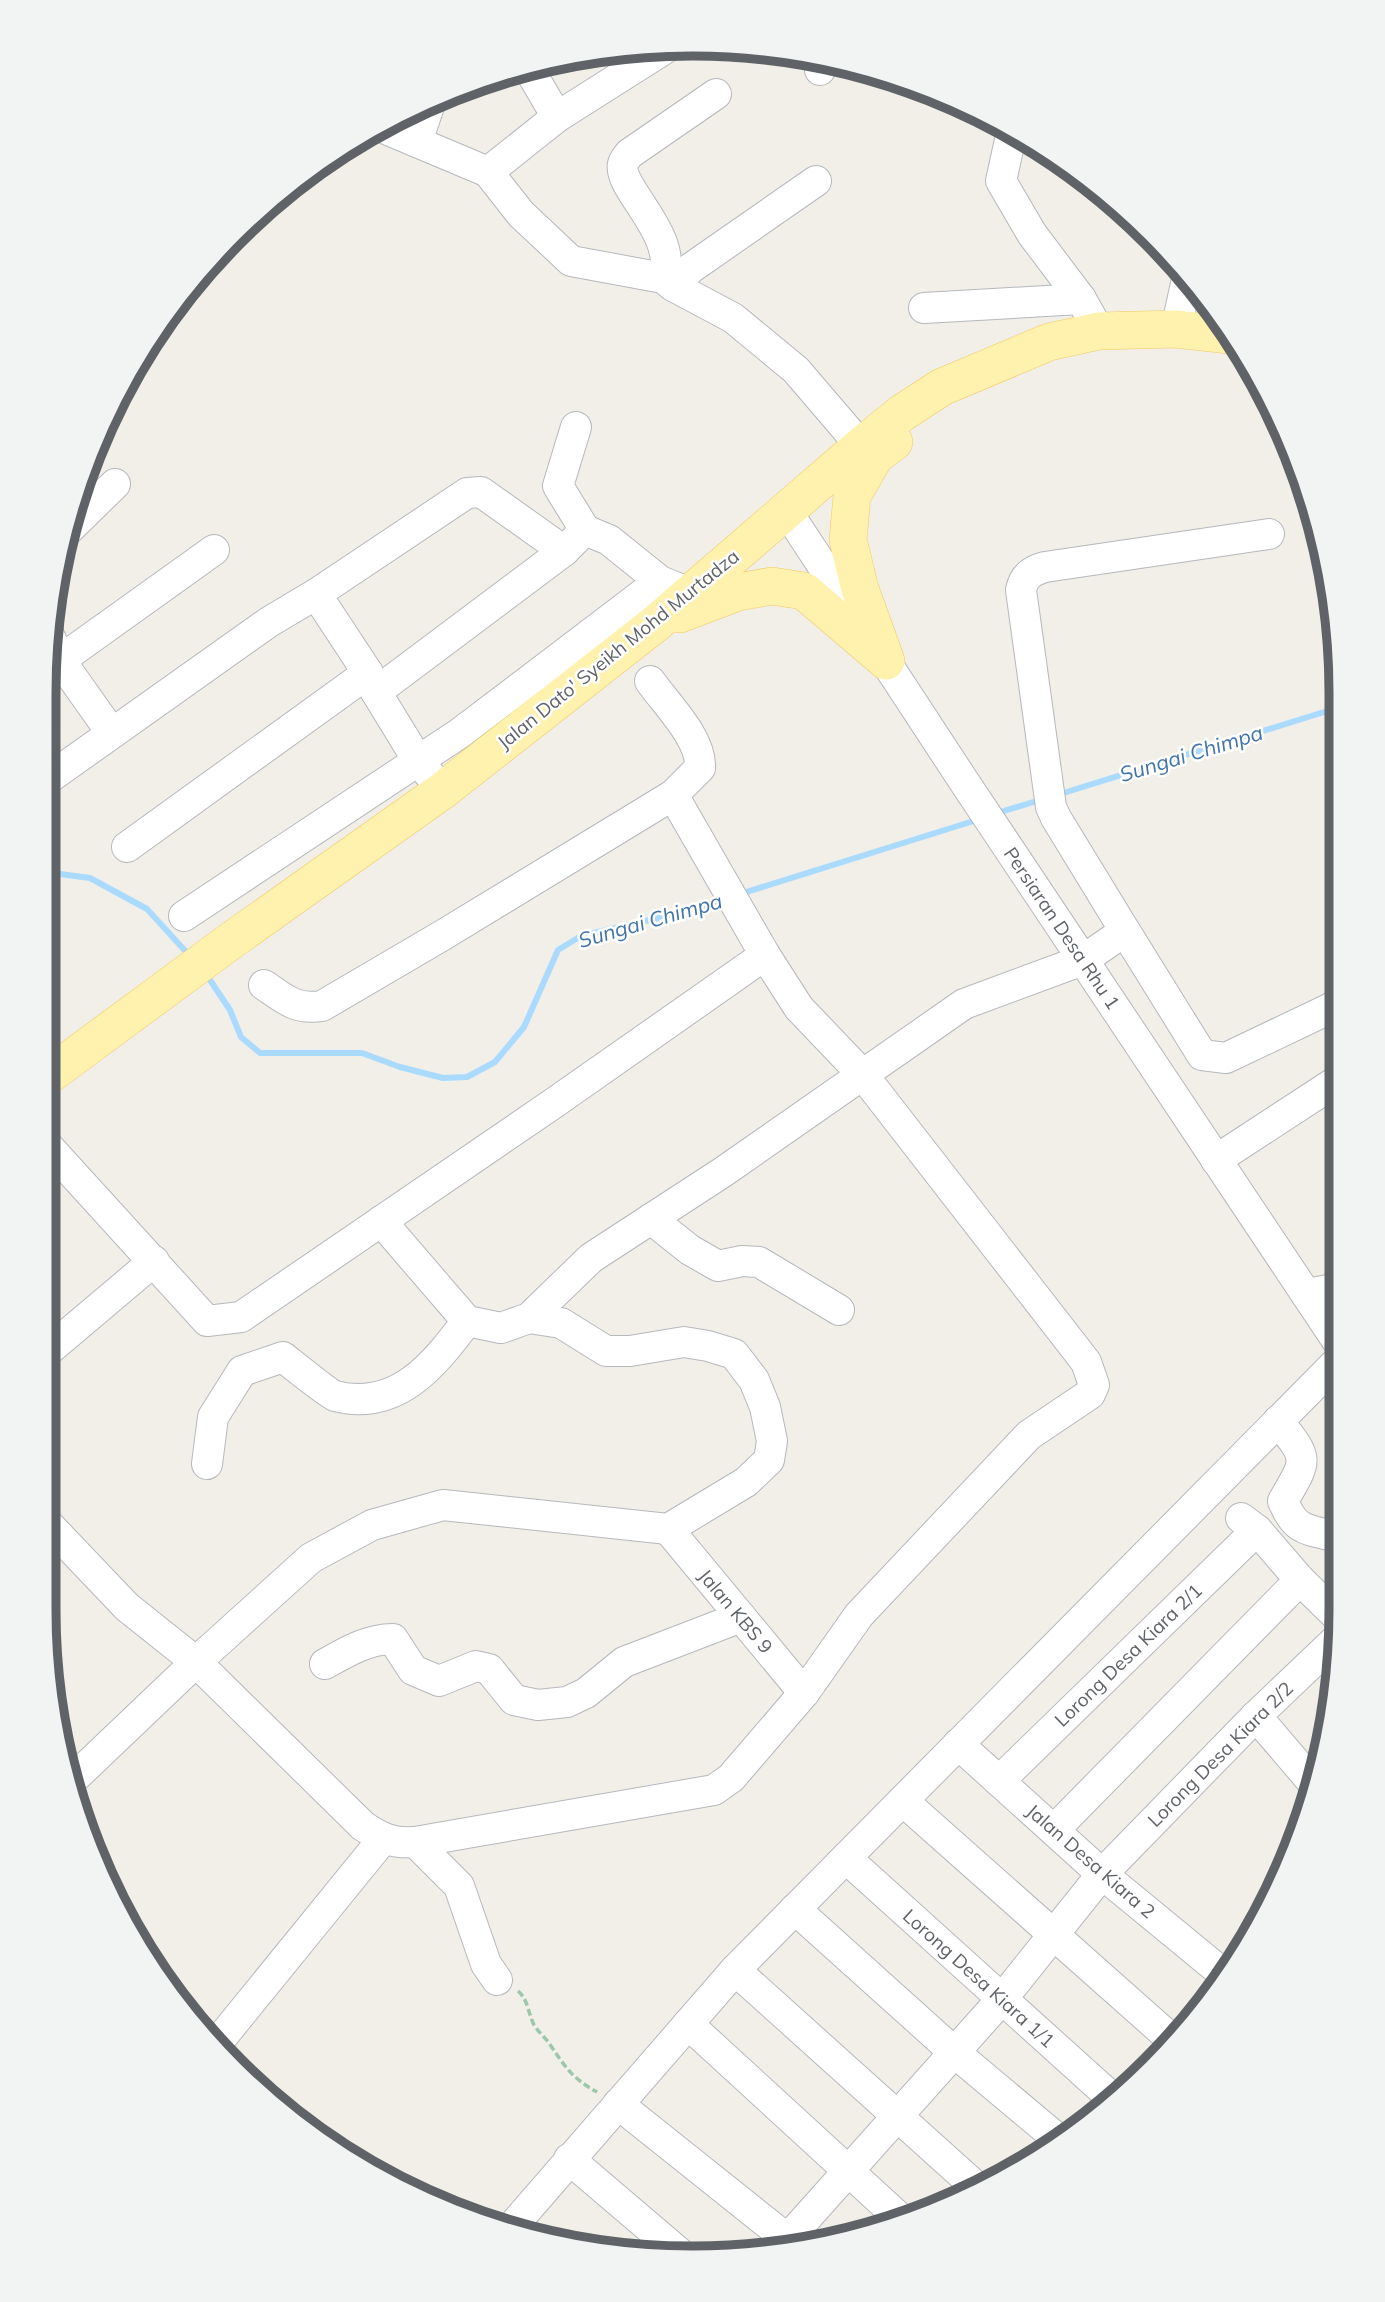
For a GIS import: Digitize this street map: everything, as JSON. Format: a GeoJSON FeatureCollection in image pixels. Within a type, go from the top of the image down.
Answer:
{"type":"FeatureCollection","features":[{"type":"Feature","properties":{"kind":"main road","name":"Jalan Dato' Syeikh Mohd Murtadza"},"geometry":{"type":"LineString","coordinates":[[56,1069],[442,791],[655,624],[675,587],[786,510],[902,413],[942,387],[1049,342],[1099,331],[1176,330],[1218,334]]}},
{"type":"Feature","properties":{"kind":"main road"},"geometry":{"type":"LineString","coordinates":[[886,661],[860,589],[848,540],[852,496],[875,456],[945,402],[1049,342]]}},
{"type":"Feature","properties":{"kind":"main road"},"geometry":{"type":"LineString","coordinates":[[655,624],[738,592],[772,586],[804,591],[886,661]]}},
{"type":"Feature","properties":{"kind":"street"},"geometry":{"type":"LineString","coordinates":[[488,173],[556,117],[652,57]]}},
{"type":"Feature","properties":{"kind":"street"},"geometry":{"type":"LineString","coordinates":[[533,77],[556,117]]}},
{"type":"Feature","properties":{"kind":"street"},"geometry":{"type":"LineString","coordinates":[[668,282],[666,254],[651,220],[624,174],[623,164],[629,154],[716,94]]}},
{"type":"Feature","properties":{"kind":"street"},"geometry":{"type":"LineString","coordinates":[[417,142],[426,115]]}},
{"type":"Feature","properties":{"kind":"street"},"geometry":{"type":"LineString","coordinates":[[392,132],[488,173],[521,214],[571,261],[668,282],[733,318],[796,370],[861,446]]}},
{"type":"Feature","properties":{"kind":"street"},"geometry":{"type":"LineString","coordinates":[[1011,141],[1002,181],[1032,234],[1081,299],[1099,331]]}},
{"type":"Feature","properties":{"kind":"street"},"geometry":{"type":"LineString","coordinates":[[668,282],[816,181]]}},
{"type":"Feature","properties":{"kind":"street"},"geometry":{"type":"LineString","coordinates":[[1176,330],[1185,290]]}},
{"type":"Feature","properties":{"kind":"street"},"geometry":{"type":"LineString","coordinates":[[924,308],[1081,299]]}},
{"type":"Feature","properties":{"kind":"street"},"geometry":{"type":"LineString","coordinates":[[184,916],[675,587],[609,540],[585,530],[558,486],[576,427]]}},
{"type":"Feature","properties":{"kind":"street"},"geometry":{"type":"LineString","coordinates":[[81,518],[115,484]]}},
{"type":"Feature","properties":{"kind":"street"},"geometry":{"type":"LineString","coordinates":[[56,773],[269,622],[316,594],[467,493],[481,492],[564,551]]}},
{"type":"Feature","properties":{"kind":"street","name":"Persiaran Desa Rhu 1"},"geometry":{"type":"LineString","coordinates":[[786,510],[989,820],[1329,1328]]}},
{"type":"Feature","properties":{"kind":"street"},"geometry":{"type":"LineString","coordinates":[[127,847],[564,551],[585,530]]}},
{"type":"Feature","properties":{"kind":"street"},"geometry":{"type":"LineString","coordinates":[[1269,534],[1045,567],[1034,570],[1024,579],[1021,590],[1051,807],[1202,1055],[1226,1058],[1329,1009]]}},
{"type":"Feature","properties":{"kind":"street"},"geometry":{"type":"LineString","coordinates":[[57,651],[214,550]]}},
{"type":"Feature","properties":{"kind":"street"},"geometry":{"type":"LineString","coordinates":[[316,594],[417,759],[442,791]]}},
{"type":"Feature","properties":{"kind":"street"},"geometry":{"type":"LineString","coordinates":[[57,662],[111,733]]}},
{"type":"Feature","properties":{"kind":"street"},"geometry":{"type":"LineString","coordinates":[[264,985],[290,1003],[306,1009],[322,1006],[673,795],[700,768],[701,756],[694,741],[650,681]]}},
{"type":"Feature","properties":{"kind":"street"},"geometry":{"type":"LineString","coordinates":[[56,1533],[127,1607],[196,1662],[363,1826],[383,1839],[398,1843],[415,1842],[714,1790],[731,1778],[804,1693],[869,1605],[1029,1435],[1090,1394],[1094,1385],[1086,1362],[863,1075],[799,1007],[737,908],[673,795]]}},
{"type":"Feature","properties":{"kind":"street"},"geometry":{"type":"LineString","coordinates":[[381,1221],[467,1321],[501,1328],[529,1318],[591,1258],[964,1004],[1083,960],[1125,931]]}},
{"type":"Feature","properties":{"kind":"street"},"geometry":{"type":"LineString","coordinates":[[56,1155],[207,1321],[241,1317],[765,955]]}},
{"type":"Feature","properties":{"kind":"street"},"geometry":{"type":"LineString","coordinates":[[1216,1160],[1329,1086]]}},
{"type":"Feature","properties":{"kind":"street"},"geometry":{"type":"LineString","coordinates":[[651,1219],[690,1250],[718,1266],[742,1261],[759,1262],[839,1310]]}},
{"type":"Feature","properties":{"kind":"street"},"geometry":{"type":"LineString","coordinates":[[56,1344],[153,1261]]}},
{"type":"Feature","properties":{"kind":"street"},"geometry":{"type":"LineString","coordinates":[[1306,1294],[1329,1290]]}},
{"type":"Feature","properties":{"kind":"street"},"geometry":{"type":"LineString","coordinates":[[78,1774],[196,1662],[311,1559],[372,1525],[443,1505],[668,1530],[746,1482],[769,1460],[772,1441],[765,1407],[754,1380],[734,1354],[684,1342],[630,1352],[606,1351],[561,1322],[529,1318]]}},
{"type":"Feature","properties":{"kind":"street"},"geometry":{"type":"LineString","coordinates":[[207,1464],[214,1417],[242,1371],[283,1357],[333,1396],[377,1400],[409,1384],[441,1355],[467,1321]]}},
{"type":"Feature","properties":{"kind":"street"},"geometry":{"type":"LineString","coordinates":[[522,2222],[569,2159],[735,1970],[1329,1370]]}},
{"type":"Feature","properties":{"kind":"street"},"geometry":{"type":"LineString","coordinates":[[1278,1421],[1300,1448],[1302,1468],[1283,1501],[1291,1521],[1307,1530],[1329,1535]]}},
{"type":"Feature","properties":{"kind":"street","name":"Lorong Desa Kiara 2/1"},"geometry":{"type":"LineString","coordinates":[[999,1781],[1249,1524],[1300,1580]]}},
{"type":"Feature","properties":{"kind":"street","name":"Jalan KBS 9"},"geometry":{"type":"LineString","coordinates":[[668,1530],[804,1693]]}},
{"type":"Feature","properties":{"kind":"street"},"geometry":{"type":"LineString","coordinates":[[1054,1830],[1300,1580],[1329,1608]]}},
{"type":"Feature","properties":{"kind":"street"},"geometry":{"type":"LineString","coordinates":[[325,1664],[349,1650],[382,1639],[393,1639],[412,1671],[439,1681],[476,1666],[489,1669],[514,1700],[538,1705],[567,1702],[586,1693],[624,1662],[741,1617]]}},
{"type":"Feature","properties":{"kind":"street","name":"Lorong Desa Kiara 2/2"},"geometry":{"type":"LineString","coordinates":[[790,2239],[1002,1999],[1102,1874],[1256,1716],[1328,1647]]}},
{"type":"Feature","properties":{"kind":"street"},"geometry":{"type":"LineString","coordinates":[[1256,1716],[1307,1775]]}},
{"type":"Feature","properties":{"kind":"street","name":"Jalan Desa Kiara 2"},"geometry":{"type":"LineString","coordinates":[[958,1744],[1102,1874],[1218,1969]]}},
{"type":"Feature","properties":{"kind":"street"},"geometry":{"type":"LineString","coordinates":[[902,1801],[1166,2034]]}},
{"type":"Feature","properties":{"kind":"street"},"geometry":{"type":"LineString","coordinates":[[222,2037],[383,1839]]}},
{"type":"Feature","properties":{"kind":"street"},"geometry":{"type":"LineString","coordinates":[[415,1842],[459,1886],[486,1964],[498,1980]]}},
{"type":"Feature","properties":{"kind":"street","name":"Lorong Desa Kiara 1/1"},"geometry":{"type":"LineString","coordinates":[[846,1858],[1106,2093]]}},
{"type":"Feature","properties":{"kind":"street"},"geometry":{"type":"LineString","coordinates":[[795,1909],[954,2052],[1052,2134]]}},
{"type":"Feature","properties":{"kind":"street"},"geometry":{"type":"LineString","coordinates":[[735,1970],[970,2182]]}},
{"type":"Feature","properties":{"kind":"street"},"geometry":{"type":"LineString","coordinates":[[688,2024],[894,2213]]}},
{"type":"Feature","properties":{"kind":"street"},"geometry":{"type":"LineString","coordinates":[[618,2104],[784,2240]]}},
{"type":"Feature","properties":{"kind":"street"},"geometry":{"type":"LineString","coordinates":[[569,2159],[670,2245]]}},
{"type":"Feature","properties":{"kind":"path"},"geometry":{"type":"LineString","coordinates":[[498,1980],[524,1996],[541,2036],[550,2043],[564,2068],[589,2088],[618,2104]]}},
{"type":"Feature","properties":{"kind":"waterway","name":"Sungai Chimpa"},"geometry":{"type":"LineString","coordinates":[[1057,795],[1329,710]]}},
{"type":"Feature","properties":{"kind":"waterway","name":"Sungai Chimpa"},"geometry":{"type":"LineString","coordinates":[[994,814],[1040,800]]}},
{"type":"Feature","properties":{"kind":"waterway","name":"Sungai Chimpa"},"geometry":{"type":"LineString","coordinates":[[740,894],[980,819]]}},
{"type":"Feature","properties":{"kind":"waterway","name":"Sungai Chimpa"},"geometry":{"type":"LineString","coordinates":[[56,873],[90,878],[147,909],[189,955]]}},
{"type":"Feature","properties":{"kind":"waterway","name":"Sungai Chimpa"},"geometry":{"type":"LineString","coordinates":[[206,974],[230,1010],[241,1037],[260,1053],[362,1053],[400,1067],[443,1078],[467,1077],[495,1062],[524,1027],[558,950],[581,936],[684,912],[723,899]]}}]}
